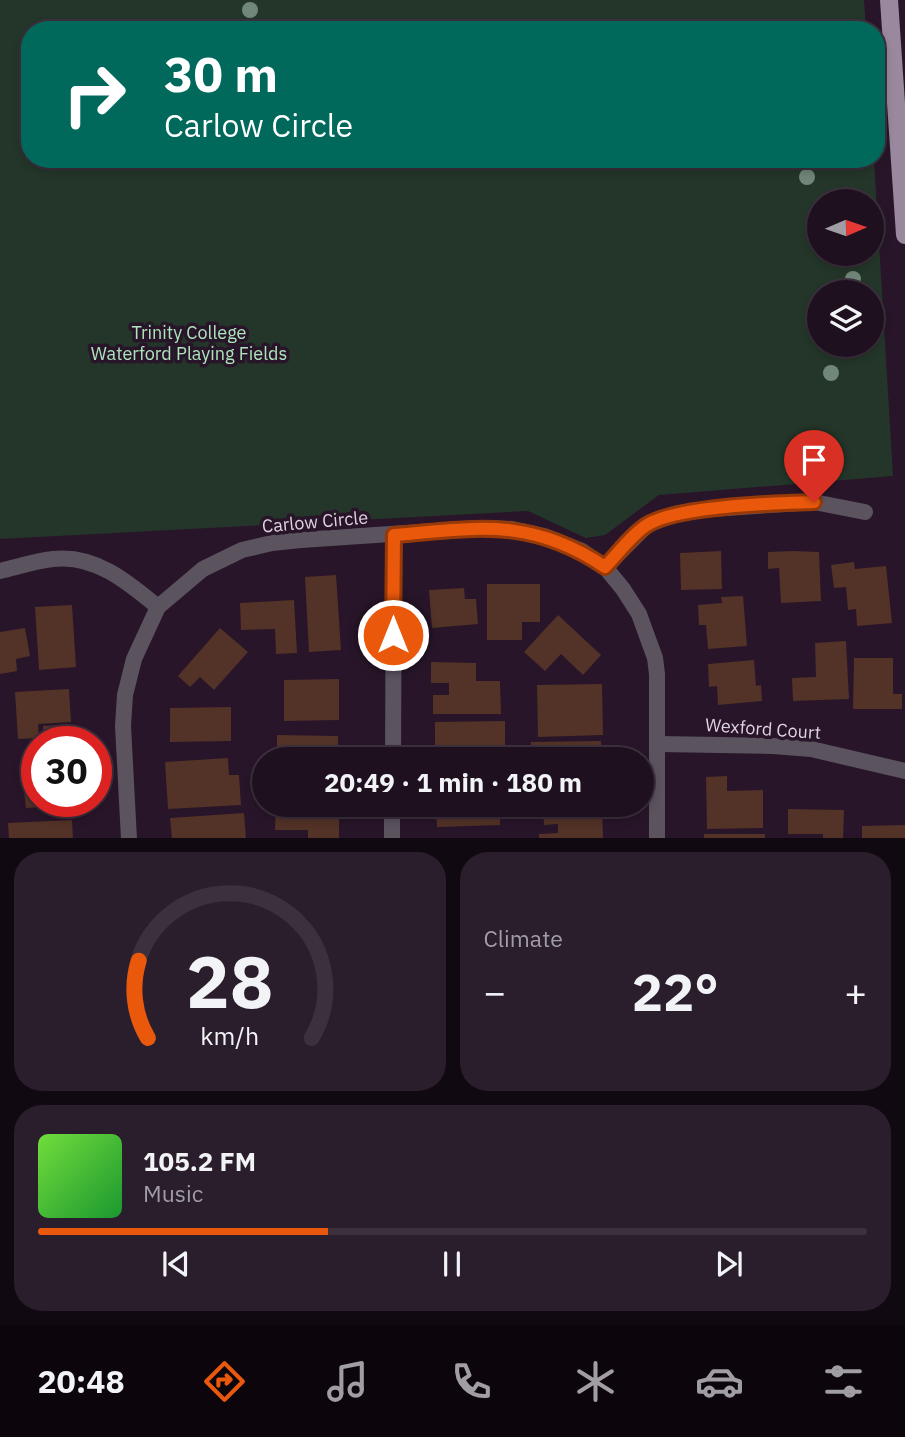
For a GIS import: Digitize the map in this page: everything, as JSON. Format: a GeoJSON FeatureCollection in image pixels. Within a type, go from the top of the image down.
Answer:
{"type":"FeatureCollection","features":[{"type":"Feature","properties":{"kind":"main road"},"geometry":{"type":"LineString","coordinates":[[889,0],[905,235]]}},
{"type":"Feature","properties":{"kind":"street"},"geometry":{"type":"LineString","coordinates":[[605,567],[647,525],[675,514],[814,502],[865,512]]}},
{"type":"Feature","properties":{"kind":"street","name":"Carlow Circle"},"geometry":{"type":"LineString","coordinates":[[129,838],[123,726],[125,695],[134,659],[158,607],[203,569],[242,550],[272,543],[480,528],[512,529],[559,541],[582,551],[605,567],[639,614],[649,639],[657,674],[657,838]]}},
{"type":"Feature","properties":{"kind":"street"},"geometry":{"type":"LineString","coordinates":[[393,747],[394,535]]}},
{"type":"Feature","properties":{"kind":"street"},"geometry":{"type":"LineString","coordinates":[[0,571],[52,559],[80,560],[125,580],[158,607]]}},
{"type":"Feature","properties":{"kind":"street","name":"Wexford Court"},"geometry":{"type":"LineString","coordinates":[[659,744],[803,749],[905,771]]}},
{"type":"Feature","properties":{"kind":"street"},"geometry":{"type":"LineString","coordinates":[[392,817],[392,838]]}},
{"type":"Feature","properties":{"kind":"green space","name":"Trinity College Waterford Playing Fields"},"geometry":{"type":"Polygon","coordinates":[[[0,0],[864,0],[865,21],[21,21],[21,168],[875,168],[876,189],[807,189],[807,266],[880,266],[881,280],[807,280],[807,357],[884,357],[884,326],[893,476],[659,495],[605,535],[586,538],[528,511],[0,539],[0,0]]]}},
{"type":"Feature","properties":{"kind":"building"},"geometry":{"type":"Polygon","coordinates":[[[721,551],[722,589],[681,590],[680,553],[721,551]]]}},
{"type":"Feature","properties":{"kind":"building"},"geometry":{"type":"Polygon","coordinates":[[[768,552],[819,552],[821,601],[781,603],[779,568],[768,569],[768,552]]]}},
{"type":"Feature","properties":{"kind":"building"},"geometry":{"type":"Polygon","coordinates":[[[854,562],[855,569],[886,566],[892,623],[857,626],[856,609],[848,610],[846,587],[834,588],[831,565],[854,562]]]}},
{"type":"Feature","properties":{"kind":"building"},"geometry":{"type":"Polygon","coordinates":[[[336,575],[341,650],[309,652],[305,577],[336,575]]]}},
{"type":"Feature","properties":{"kind":"building"},"geometry":{"type":"Polygon","coordinates":[[[487,584],[540,584],[540,622],[522,622],[522,640],[487,640],[487,584]]]}},
{"type":"Feature","properties":{"kind":"building"},"geometry":{"type":"Polygon","coordinates":[[[464,588],[465,599],[476,599],[478,624],[432,628],[429,590],[464,588]]]}},
{"type":"Feature","properties":{"kind":"building"},"geometry":{"type":"Polygon","coordinates":[[[743,596],[747,646],[708,649],[706,625],[699,625],[698,605],[722,603],[721,597],[743,596]]]}},
{"type":"Feature","properties":{"kind":"building"},"geometry":{"type":"Polygon","coordinates":[[[294,600],[297,653],[276,654],[275,629],[241,630],[240,603],[294,600]]]}},
{"type":"Feature","properties":{"kind":"building"},"geometry":{"type":"Polygon","coordinates":[[[72,605],[76,667],[39,670],[35,607],[72,605]]]}},
{"type":"Feature","properties":{"kind":"building"},"geometry":{"type":"Polygon","coordinates":[[[558,615],[601,655],[583,675],[561,654],[545,671],[524,652],[558,615]]]}},
{"type":"Feature","properties":{"kind":"building"},"geometry":{"type":"Polygon","coordinates":[[[25,628],[30,656],[16,659],[17,671],[0,674],[0,632],[25,628]]]}},
{"type":"Feature","properties":{"kind":"building"},"geometry":{"type":"Polygon","coordinates":[[[220,628],[248,652],[214,690],[200,677],[190,687],[178,676],[220,628]]]}},
{"type":"Feature","properties":{"kind":"building"},"geometry":{"type":"Polygon","coordinates":[[[846,641],[849,699],[793,701],[792,678],[816,677],[815,643],[846,641]]]}},
{"type":"Feature","properties":{"kind":"building"},"geometry":{"type":"Polygon","coordinates":[[[854,658],[893,658],[893,694],[902,694],[902,709],[853,709],[854,658]]]}},
{"type":"Feature","properties":{"kind":"building"},"geometry":{"type":"Polygon","coordinates":[[[754,660],[756,686],[761,685],[762,701],[718,705],[717,686],[709,687],[708,664],[754,660]]]}},
{"type":"Feature","properties":{"kind":"building"},"geometry":{"type":"Polygon","coordinates":[[[431,662],[476,663],[476,681],[500,681],[501,714],[433,714],[433,695],[449,695],[449,683],[431,683],[431,662]]]}},
{"type":"Feature","properties":{"kind":"building"},"geometry":{"type":"Polygon","coordinates":[[[339,679],[339,720],[284,721],[284,680],[339,679]]]}},
{"type":"Feature","properties":{"kind":"building"},"geometry":{"type":"Polygon","coordinates":[[[602,684],[603,735],[538,737],[537,685],[602,684]]]}},
{"type":"Feature","properties":{"kind":"building"},"geometry":{"type":"Polygon","coordinates":[[[69,689],[71,722],[21,726],[21,739],[18,739],[15,692],[69,689]]]}},
{"type":"Feature","properties":{"kind":"building"},"geometry":{"type":"Polygon","coordinates":[[[231,707],[231,741],[170,742],[170,708],[231,707]]]}},
{"type":"Feature","properties":{"kind":"building"},"geometry":{"type":"Polygon","coordinates":[[[505,721],[505,747],[435,747],[435,722],[505,721]]]}},
{"type":"Feature","properties":{"kind":"building"},"geometry":{"type":"Polygon","coordinates":[[[277,735],[338,736],[338,747],[277,747],[277,735]]]}},
{"type":"Feature","properties":{"kind":"building"},"geometry":{"type":"Polygon","coordinates":[[[601,741],[601,747],[531,747],[531,742],[601,741]]]}},
{"type":"Feature","properties":{"kind":"building"},"geometry":{"type":"Polygon","coordinates":[[[228,758],[229,775],[239,775],[241,805],[168,809],[165,762],[228,758]]]}},
{"type":"Feature","properties":{"kind":"building"},"geometry":{"type":"Polygon","coordinates":[[[727,776],[727,791],[763,790],[763,828],[707,829],[706,777],[727,776]]]}},
{"type":"Feature","properties":{"kind":"building"},"geometry":{"type":"Polygon","coordinates":[[[788,809],[844,810],[843,838],[823,838],[823,834],[788,834],[788,809]]]}},
{"type":"Feature","properties":{"kind":"building"},"geometry":{"type":"Polygon","coordinates":[[[244,813],[246,838],[172,838],[170,818],[244,813]]]}},
{"type":"Feature","properties":{"kind":"building"},"geometry":{"type":"Polygon","coordinates":[[[276,817],[339,817],[339,838],[308,838],[308,830],[275,830],[276,817]]]}},
{"type":"Feature","properties":{"kind":"building"},"geometry":{"type":"Polygon","coordinates":[[[437,817],[500,817],[500,825],[437,827],[437,817]]]}},
{"type":"Feature","properties":{"kind":"building"},"geometry":{"type":"Polygon","coordinates":[[[544,817],[602,817],[603,838],[539,838],[539,834],[558,833],[558,824],[544,825],[544,817]]]}},
{"type":"Feature","properties":{"kind":"building"},"geometry":{"type":"Polygon","coordinates":[[[72,820],[73,838],[9,838],[8,823],[72,820]]]}},
{"type":"Feature","properties":{"kind":"building"},"geometry":{"type":"Polygon","coordinates":[[[905,825],[905,838],[862,838],[862,826],[905,825]]]}},
{"type":"Feature","properties":{"kind":"building"},"geometry":{"type":"Polygon","coordinates":[[[704,834],[765,834],[765,838],[704,838],[704,834]]]}},
{"type":"Feature","properties":{"kind":"route"},"geometry":{"type":"LineString","coordinates":[[393,635],[394,535],[480,528],[512,529],[559,541],[582,551],[605,567],[647,525],[675,514],[814,502]]}}]}
